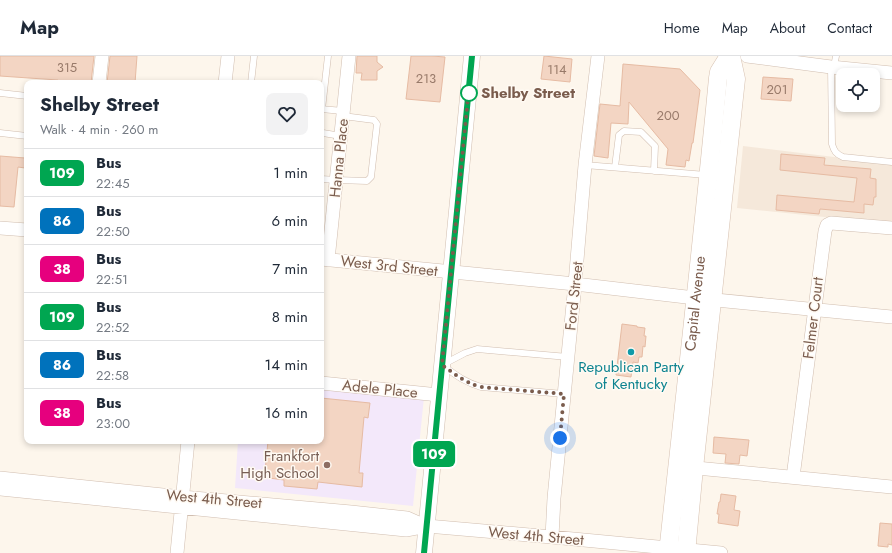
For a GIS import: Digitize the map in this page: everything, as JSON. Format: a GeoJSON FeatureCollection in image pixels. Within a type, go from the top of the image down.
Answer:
{"type":"FeatureCollection","features":[{"type":"Feature","properties":{"kind":"main road","name":"Capital Avenue"},"geometry":{"type":"LineString","coordinates":[[686,551],[694,468],[704,299],[717,176],[718,78],[719,72],[730,56]]}},
{"type":"Feature","properties":{"kind":"main road","name":"Capital Avenue"},"geometry":{"type":"LineString","coordinates":[[668,551],[676,466],[704,299]]}},
{"type":"Feature","properties":{"kind":"street"},"geometry":{"type":"LineString","coordinates":[[99,80],[102,56]]}},
{"type":"Feature","properties":{"kind":"street"},"geometry":{"type":"LineString","coordinates":[[225,80],[228,56]]}},
{"type":"Feature","properties":{"kind":"street","name":"Hanna Place"},"geometry":{"type":"LineString","coordinates":[[325,259],[337,180],[349,56]]}},
{"type":"Feature","properties":{"kind":"street"},"geometry":{"type":"LineString","coordinates":[[424,553],[472,56]]}},
{"type":"Feature","properties":{"kind":"street","name":"Ford Street"},"geometry":{"type":"LineString","coordinates":[[552,537],[554,498],[585,165],[598,56]]}},
{"type":"Feature","properties":{"kind":"street"},"geometry":{"type":"LineString","coordinates":[[747,56],[834,63],[892,73]]}},
{"type":"Feature","properties":{"kind":"street","name":"Felmer Court"},"geometry":{"type":"LineString","coordinates":[[792,477],[827,225],[831,223],[892,228]]}},
{"type":"Feature","properties":{"kind":"street"},"geometry":{"type":"LineString","coordinates":[[0,228],[24,230]]}},
{"type":"Feature","properties":{"kind":"street","name":"West 3rd Street"},"geometry":{"type":"LineString","coordinates":[[325,259],[575,284],[704,299],[892,317]]}},
{"type":"Feature","properties":{"kind":"street","name":"Adele Place"},"geometry":{"type":"LineString","coordinates":[[324,383],[439,395]]}},
{"type":"Feature","properties":{"kind":"street"},"geometry":{"type":"LineString","coordinates":[[177,553],[188,444]]}},
{"type":"Feature","properties":{"kind":"street"},"geometry":{"type":"LineString","coordinates":[[676,466],[892,487]]}},
{"type":"Feature","properties":{"kind":"street","name":"West 4th Street"},"geometry":{"type":"LineString","coordinates":[[0,478],[182,502]]}},
{"type":"Feature","properties":{"kind":"street","name":"West 4th Street"},"geometry":{"type":"LineString","coordinates":[[0,489],[352,512],[407,518],[427,526],[552,537],[668,551],[721,553]]}},
{"type":"Feature","properties":{"kind":"lane"},"geometry":{"type":"LineString","coordinates":[[251,80],[254,56]]}},
{"type":"Feature","properties":{"kind":"lane"},"geometry":{"type":"LineString","coordinates":[[324,86],[328,56]]}},
{"type":"Feature","properties":{"kind":"lane"},"geometry":{"type":"LineString","coordinates":[[834,63],[832,144],[834,150],[838,155],[843,157],[892,162]]}},
{"type":"Feature","properties":{"kind":"lane"},"geometry":{"type":"LineString","coordinates":[[0,93],[24,96]]}},
{"type":"Feature","properties":{"kind":"lane"},"geometry":{"type":"LineString","coordinates":[[324,110],[374,120],[377,124],[371,178],[367,181],[324,179]]}},
{"type":"Feature","properties":{"kind":"lane"},"geometry":{"type":"LineString","coordinates":[[615,167],[619,135],[624,131],[641,132],[655,146],[654,170]]}},
{"type":"Feature","properties":{"kind":"lane"},"geometry":{"type":"LineString","coordinates":[[0,133],[24,136]]}},
{"type":"Feature","properties":{"kind":"lane"},"geometry":{"type":"LineString","coordinates":[[324,133],[341,136]]}},
{"type":"Feature","properties":{"kind":"lane"},"geometry":{"type":"LineString","coordinates":[[585,165],[717,176]]}},
{"type":"Feature","properties":{"kind":"lane"},"geometry":{"type":"LineString","coordinates":[[564,394],[481,387],[463,380],[442,365],[465,353],[477,349],[568,357]]}},
{"type":"Feature","properties":{"kind":"shaded area"},"geometry":{"type":"Polygon","coordinates":[[[743,146],[892,164],[892,224],[737,208],[743,146]]]}},
{"type":"Feature","properties":{"kind":"shaded area","name":"Frankfort High School"},"geometry":{"type":"Polygon","coordinates":[[[324,386],[424,397],[413,506],[235,488],[238,444],[324,444],[324,386]]]}},
{"type":"Feature","properties":{"kind":"building"},"geometry":{"type":"Polygon","coordinates":[[[0,56],[94,56],[91,80],[58,80],[0,76],[0,56]]]}},
{"type":"Feature","properties":{"kind":"building"},"geometry":{"type":"Polygon","coordinates":[[[110,56],[137,56],[135,80],[107,80],[110,56]]]}},
{"type":"Feature","properties":{"kind":"building"},"geometry":{"type":"Polygon","coordinates":[[[357,56],[377,56],[377,62],[383,67],[377,71],[377,80],[361,80],[362,73],[356,73],[357,56]]]}},
{"type":"Feature","properties":{"kind":"building"},"geometry":{"type":"Polygon","coordinates":[[[411,56],[445,57],[440,102],[406,99],[411,56]]]}},
{"type":"Feature","properties":{"kind":"building"},"geometry":{"type":"Polygon","coordinates":[[[544,56],[572,59],[570,82],[541,79],[544,56]]]}},
{"type":"Feature","properties":{"kind":"building"},"geometry":{"type":"Polygon","coordinates":[[[623,64],[680,69],[700,90],[693,143],[689,161],[686,160],[685,167],[666,165],[668,149],[629,102],[628,124],[611,123],[608,158],[594,156],[600,104],[620,106],[623,64]]]}},
{"type":"Feature","properties":{"kind":"building"},"geometry":{"type":"Polygon","coordinates":[[[763,77],[793,79],[791,101],[761,99],[763,77]]]}},
{"type":"Feature","properties":{"kind":"building"},"geometry":{"type":"Polygon","coordinates":[[[781,154],[825,158],[824,165],[871,169],[870,178],[876,179],[876,197],[874,197],[873,205],[864,204],[864,213],[820,209],[819,214],[776,210],[777,195],[854,202],[857,178],[780,170],[781,154]]]}},
{"type":"Feature","properties":{"kind":"building"},"geometry":{"type":"Polygon","coordinates":[[[0,156],[24,158],[24,168],[18,167],[14,207],[0,206],[0,156]]]}},
{"type":"Feature","properties":{"kind":"building","name":"Republican Party of Kentucky"},"geometry":{"type":"Polygon","coordinates":[[[622,324],[645,328],[645,347],[643,346],[642,357],[639,357],[638,363],[633,362],[631,377],[616,375],[622,324]]]}},
{"type":"Feature","properties":{"kind":"building"},"geometry":{"type":"Polygon","coordinates":[[[324,398],[370,403],[368,418],[364,417],[359,473],[363,473],[362,487],[318,482],[317,489],[284,486],[284,480],[269,478],[269,473],[265,472],[268,444],[324,444],[324,398]]]}},
{"type":"Feature","properties":{"kind":"building"},"geometry":{"type":"Polygon","coordinates":[[[714,437],[749,440],[747,456],[740,455],[739,464],[725,463],[726,454],[713,453],[714,437]]]}},
{"type":"Feature","properties":{"kind":"building"},"geometry":{"type":"Polygon","coordinates":[[[721,494],[736,496],[734,510],[740,511],[738,526],[718,523],[719,514],[717,514],[721,494]]]}},
{"type":"Feature","properties":{"kind":"building"},"geometry":{"type":"Polygon","coordinates":[[[880,523],[892,524],[892,545],[888,544],[888,547],[878,546],[880,523]]]}},
{"type":"Feature","properties":{"kind":"bus line","name":"109"},"geometry":{"type":"LineString","coordinates":[[424,553],[472,56]]}},
{"type":"Feature","properties":{"kind":"place","name":"Shelby Street"},"geometry":{"type":"Point","coordinates":[469,93]}},
{"type":"Feature","properties":{"kind":"place","name":"Republican Party of Kentucky"},"geometry":{"type":"Point","coordinates":[631,352]}},
{"type":"Feature","properties":{"kind":"place","name":"Frankfort High School"},"geometry":{"type":"Point","coordinates":[327,465]}},
{"type":"Feature","properties":{"kind":"route"},"geometry":{"type":"LineString","coordinates":[[469,93],[469,87],[442,365],[463,380],[481,387],[564,394],[560,438]]}}]}
